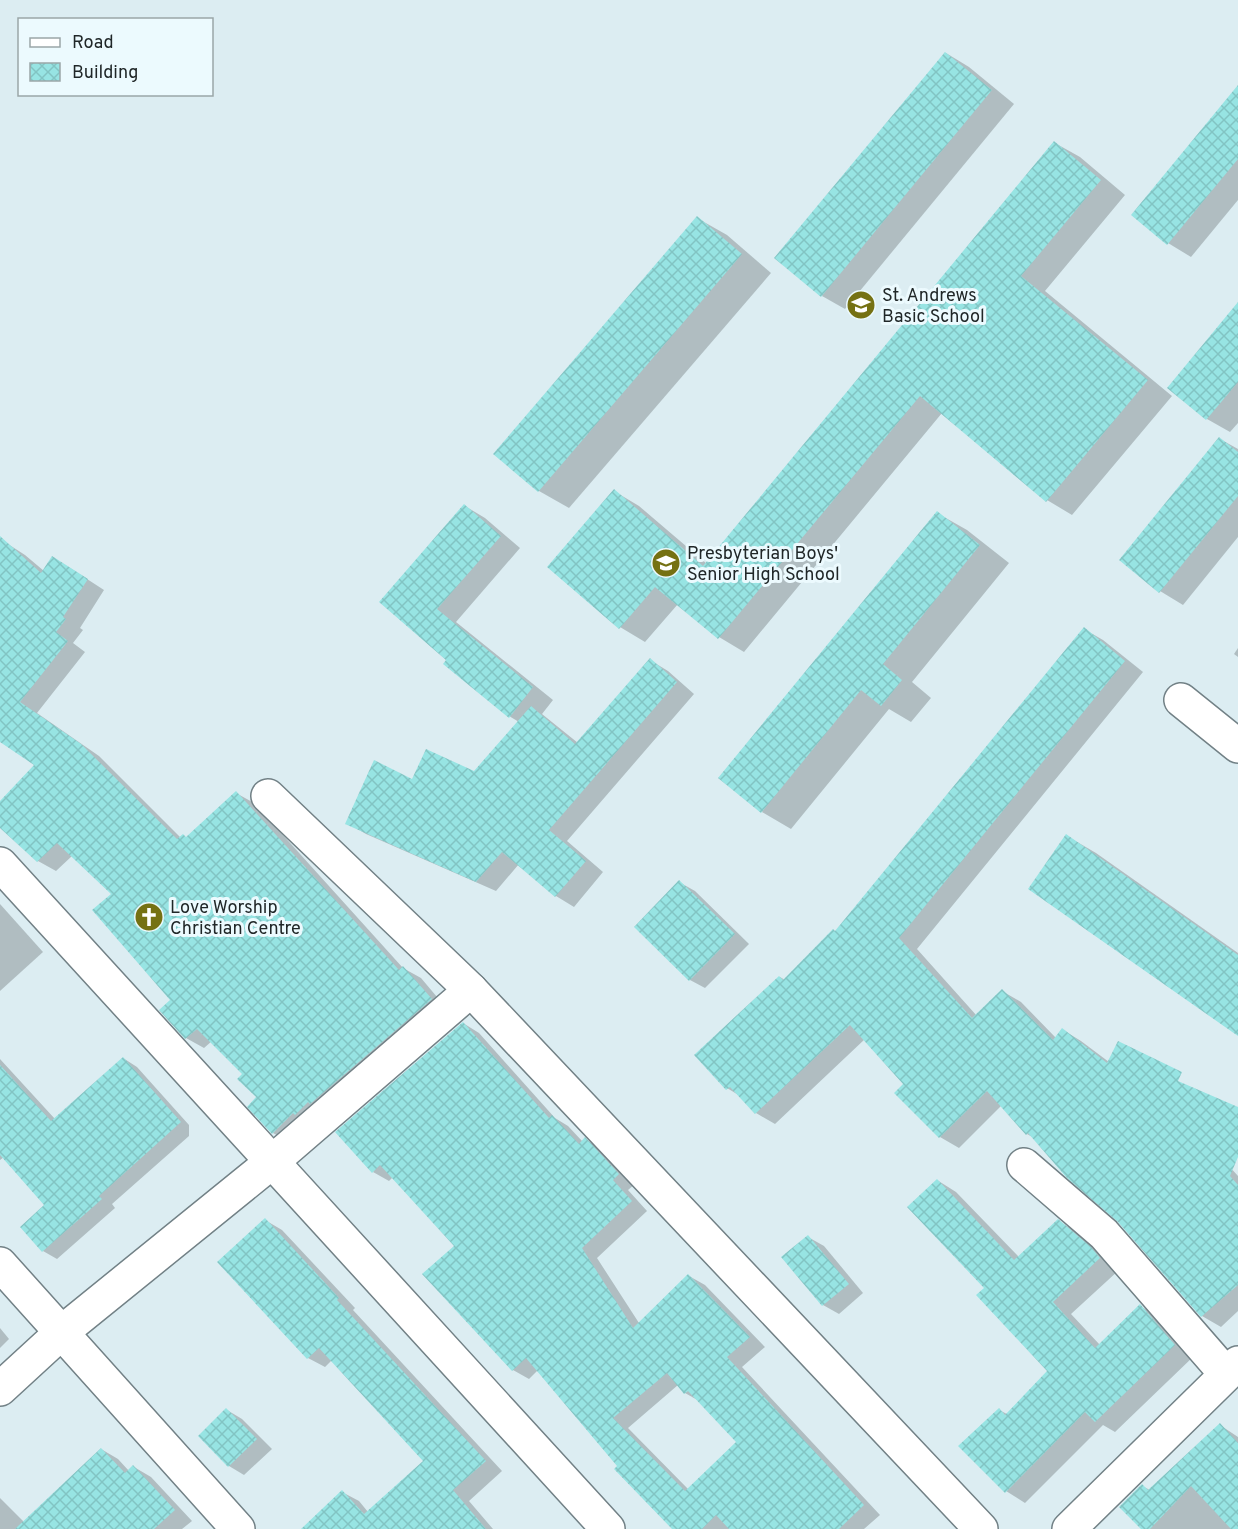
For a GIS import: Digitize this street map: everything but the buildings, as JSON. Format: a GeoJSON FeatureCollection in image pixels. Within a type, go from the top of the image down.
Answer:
{"type":"FeatureCollection","features":[{"type":"Feature","properties":{"kind":"street"},"geometry":{"type":"LineString","coordinates":[[1181,700],[1238,746]]}},
{"type":"Feature","properties":{"kind":"street"},"geometry":{"type":"LineString","coordinates":[[267,796],[471,990],[981,1529]]}},
{"type":"Feature","properties":{"kind":"street"},"geometry":{"type":"LineString","coordinates":[[0,864],[608,1529]]}},
{"type":"Feature","properties":{"kind":"street"},"geometry":{"type":"LineString","coordinates":[[0,1389],[62,1332],[273,1161],[471,990]]}},
{"type":"Feature","properties":{"kind":"street"},"geometry":{"type":"LineString","coordinates":[[1024,1165],[1104,1234],[1232,1369],[1069,1529]]}},
{"type":"Feature","properties":{"kind":"street"},"geometry":{"type":"LineString","coordinates":[[0,1264],[238,1529]]}},
{"type":"Feature","properties":{"kind":"place","name":"St. Andrews Basic School"},"geometry":{"type":"Point","coordinates":[861,305]}},
{"type":"Feature","properties":{"kind":"place","name":"Presbyterian Boys' Senior High School"},"geometry":{"type":"Point","coordinates":[666,563]}},
{"type":"Feature","properties":{"kind":"place","name":"Love Worship Christian Centre"},"geometry":{"type":"Point","coordinates":[149,917]}}]}
